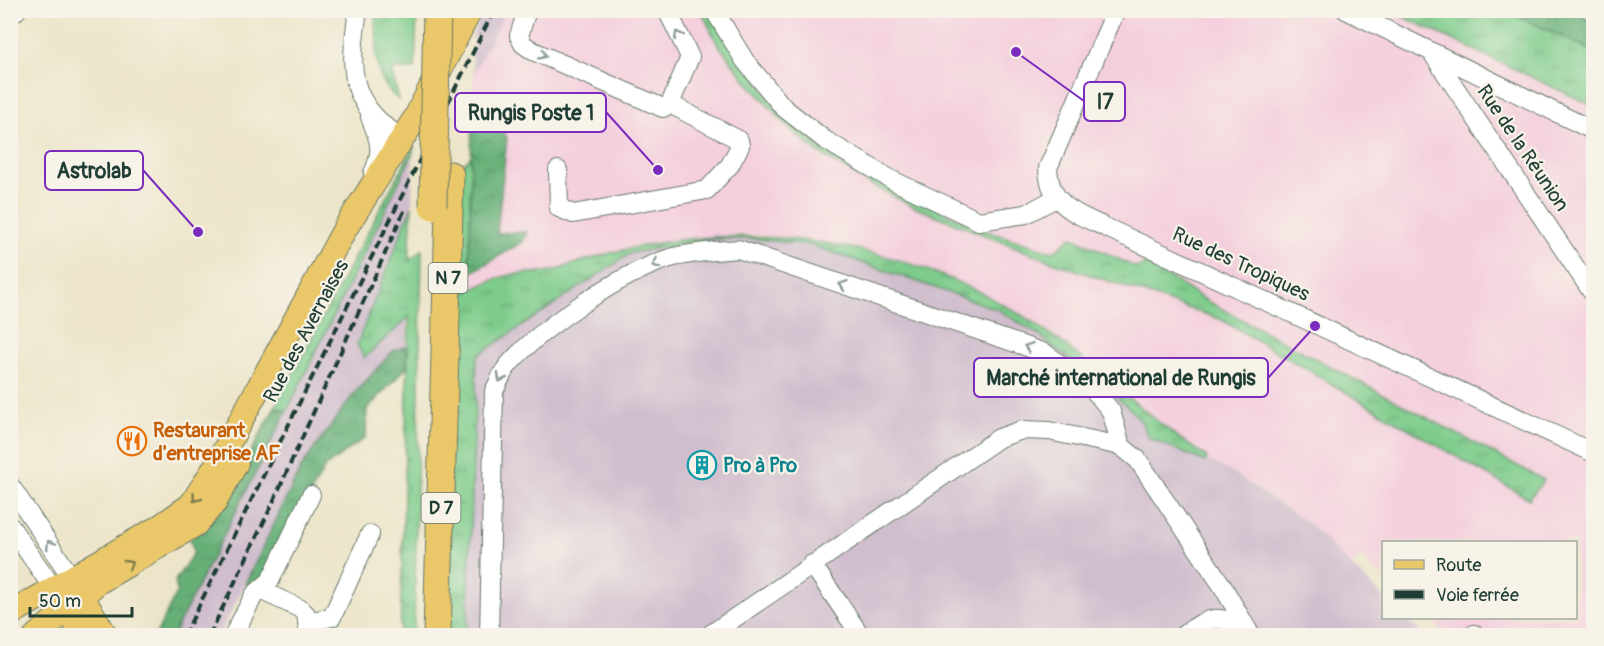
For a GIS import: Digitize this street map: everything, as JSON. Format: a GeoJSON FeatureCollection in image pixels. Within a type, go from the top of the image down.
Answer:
{"type":"FeatureCollection","features":[{"type":"Feature","properties":{"kind":"highway","name":"N 7"},"geometry":{"type":"LineString","coordinates":[[436,10],[433,206],[437,387]]}},
{"type":"Feature","properties":{"kind":"highway","name":"N 7"},"geometry":{"type":"LineString","coordinates":[[437,387],[454,119],[454,10]]}},
{"type":"Feature","properties":{"kind":"highway","name":"D 7"},"geometry":{"type":"LineString","coordinates":[[422,636],[437,387]]}},
{"type":"Feature","properties":{"kind":"highway","name":"D 7"},"geometry":{"type":"LineString","coordinates":[[437,387],[437,636]]}},
{"type":"Feature","properties":{"kind":"main road","name":"Rue des Avernaises"},"geometry":{"type":"LineString","coordinates":[[68,593],[98,582],[177,538],[207,514],[375,206],[404,139],[470,10]]}},
{"type":"Feature","properties":{"kind":"main road","name":"Rue des Avernaises"},"geometry":{"type":"LineString","coordinates":[[68,593],[191,505],[216,466],[346,226],[404,139]]}},
{"type":"Feature","properties":{"kind":"main road"},"geometry":{"type":"LineString","coordinates":[[10,614],[68,593]]}},
{"type":"Feature","properties":{"kind":"main road"},"geometry":{"type":"LineString","coordinates":[[36,636],[68,593]]}},
{"type":"Feature","properties":{"kind":"main road"},"geometry":{"type":"LineString","coordinates":[[68,593],[84,636]]}},
{"type":"Feature","properties":{"kind":"main road"},"geometry":{"type":"LineString","coordinates":[[68,593],[106,636]]}},
{"type":"Feature","properties":{"kind":"street"},"geometry":{"type":"LineString","coordinates":[[10,15],[17,10]]}},
{"type":"Feature","properties":{"kind":"street"},"geometry":{"type":"LineString","coordinates":[[346,226],[380,155],[381,141],[352,69],[358,10]]}},
{"type":"Feature","properties":{"kind":"street"},"geometry":{"type":"LineString","coordinates":[[527,10],[519,36],[523,44],[533,51],[663,108],[670,105],[690,57],[666,10]]}},
{"type":"Feature","properties":{"kind":"street"},"geometry":{"type":"LineString","coordinates":[[714,10],[745,61],[784,108],[825,140],[892,180],[979,221],[1026,214],[1056,198],[1048,181],[1048,168],[1116,10]]}},
{"type":"Feature","properties":{"kind":"street"},"geometry":{"type":"LineString","coordinates":[[1346,10],[1434,56],[1593,131]]}},
{"type":"Feature","properties":{"kind":"street","name":"Rue de la Réunion"},"geometry":{"type":"LineString","coordinates":[[1434,56],[1593,295]]}},
{"type":"Feature","properties":{"kind":"street"},"geometry":{"type":"LineString","coordinates":[[558,170],[559,208],[573,214],[707,190],[728,169],[740,146],[740,140],[670,105]]}},
{"type":"Feature","properties":{"kind":"street"},"geometry":{"type":"LineString","coordinates":[[366,107],[377,121],[404,139]]}},
{"type":"Feature","properties":{"kind":"street","name":"Rue des Tropiques"},"geometry":{"type":"LineString","coordinates":[[1056,198],[1074,212],[1590,459]]}},
{"type":"Feature","properties":{"kind":"street"},"geometry":{"type":"LineString","coordinates":[[489,636],[494,391],[509,364],[551,327],[624,278],[669,258],[700,252],[738,249],[1045,353],[1093,389],[1111,411],[1121,446]]}},
{"type":"Feature","properties":{"kind":"street"},"geometry":{"type":"LineString","coordinates":[[708,636],[999,438],[1022,430],[1049,431],[1121,446],[1138,460],[1223,587],[1250,634]]}},
{"type":"Feature","properties":{"kind":"street"},"geometry":{"type":"LineString","coordinates":[[10,485],[68,593]]}},
{"type":"Feature","properties":{"kind":"street"},"geometry":{"type":"LineString","coordinates":[[265,592],[311,495]]}},
{"type":"Feature","properties":{"kind":"street"},"geometry":{"type":"LineString","coordinates":[[10,526],[68,593]]}},
{"type":"Feature","properties":{"kind":"street"},"geometry":{"type":"LineString","coordinates":[[233,636],[254,595],[265,592],[301,609],[308,629],[332,617],[370,534]]}},
{"type":"Feature","properties":{"kind":"street"},"geometry":{"type":"LineString","coordinates":[[812,564],[861,636]]}},
{"type":"Feature","properties":{"kind":"street"},"geometry":{"type":"LineString","coordinates":[[1182,636],[1209,619],[1223,587]]}},
{"type":"Feature","properties":{"kind":"street"},"geometry":{"type":"LineString","coordinates":[[1209,619],[1231,620],[1250,634]]}},
{"type":"Feature","properties":{"kind":"shaded area"},"geometry":{"type":"Polygon","coordinates":[[[484,11],[506,11],[473,74],[473,32],[484,11]]]}},
{"type":"Feature","properties":{"kind":"shaded area"},"geometry":{"type":"Polygon","coordinates":[[[506,11],[1506,11],[1593,51],[1593,635],[1448,635],[1429,619],[1577,619],[1577,541],[1382,541],[1382,577],[1360,556],[1351,566],[1309,524],[1232,472],[1191,453],[1048,333],[991,297],[893,258],[859,249],[800,239],[757,235],[686,238],[587,259],[468,319],[476,156],[473,74],[506,11]]]}},
{"type":"Feature","properties":{"kind":"shaded area"},"geometry":{"type":"Polygon","coordinates":[[[413,153],[412,206],[357,344],[364,357],[407,317],[407,346],[393,351],[293,486],[220,635],[155,636],[287,411],[413,153]]]}},
{"type":"Feature","properties":{"kind":"shaded area"},"geometry":{"type":"Polygon","coordinates":[[[716,235],[800,239],[859,249],[893,258],[991,298],[1064,344],[1191,453],[1232,472],[1309,524],[1382,596],[1382,619],[1406,619],[1424,635],[467,636],[478,309],[519,284],[587,259],[686,238],[716,235]]]}},
{"type":"Feature","properties":{"kind":"green space"},"geometry":{"type":"Polygon","coordinates":[[[376,11],[417,11],[415,69],[394,69],[392,73],[399,100],[385,86],[378,68],[376,11]]]}},
{"type":"Feature","properties":{"kind":"green space"},"geometry":{"type":"Polygon","coordinates":[[[701,11],[708,11],[785,118],[822,149],[865,175],[981,229],[1053,252],[1072,237],[1137,268],[1146,263],[1207,301],[1544,480],[1529,499],[1222,320],[1050,261],[914,207],[868,183],[816,151],[787,126],[747,82],[717,43],[701,11]]]}},
{"type":"Feature","properties":{"kind":"green space"},"geometry":{"type":"Polygon","coordinates":[[[1391,11],[1506,11],[1593,51],[1593,106],[1391,11]]]}},
{"type":"Feature","properties":{"kind":"green space"},"geometry":{"type":"Polygon","coordinates":[[[1506,11],[1572,11],[1593,21],[1593,51],[1506,11]]]}},
{"type":"Feature","properties":{"kind":"green space"},"geometry":{"type":"Polygon","coordinates":[[[472,114],[493,114],[507,138],[497,233],[527,232],[523,242],[469,274],[472,114]]]}},
{"type":"Feature","properties":{"kind":"green space"},"geometry":{"type":"Polygon","coordinates":[[[414,145],[413,153],[287,411],[275,407],[414,145]]]}},
{"type":"Feature","properties":{"kind":"green space"},"geometry":{"type":"Polygon","coordinates":[[[471,156],[469,274],[467,291],[464,294],[509,275],[555,271],[621,250],[684,240],[747,237],[810,241],[872,253],[933,272],[991,298],[1046,331],[1165,427],[1207,457],[1205,462],[1149,438],[1141,421],[1128,407],[1039,335],[999,310],[811,245],[754,239],[713,239],[631,253],[477,356],[467,635],[446,636],[458,169],[471,156]]]}},
{"type":"Feature","properties":{"kind":"green space"},"geometry":{"type":"Polygon","coordinates":[[[412,206],[409,261],[422,250],[414,635],[400,635],[409,317],[364,358],[357,344],[412,206]]]}},
{"type":"Feature","properties":{"kind":"green space"},"geometry":{"type":"Polygon","coordinates":[[[407,346],[406,368],[367,409],[366,437],[325,467],[259,588],[245,584],[302,466],[353,395],[393,351],[407,346]]]}},
{"type":"Feature","properties":{"kind":"green space"},"geometry":{"type":"Polygon","coordinates":[[[275,407],[287,411],[173,635],[155,636],[177,592],[175,581],[194,552],[190,540],[217,514],[275,407]]]}},
{"type":"Feature","properties":{"kind":"railway"},"geometry":{"type":"LineString","coordinates":[[184,636],[494,10]]}},
{"type":"Feature","properties":{"kind":"railway"},"geometry":{"type":"LineString","coordinates":[[209,636],[270,509],[405,209]]}},
{"type":"Feature","properties":{"kind":"place","name":"I7"},"geometry":{"type":"Point","coordinates":[1016,52]}},
{"type":"Feature","properties":{"kind":"place","name":"Rungis Poste 1"},"geometry":{"type":"Point","coordinates":[658,170]}},
{"type":"Feature","properties":{"kind":"place","name":"Astrolab"},"geometry":{"type":"Point","coordinates":[198,232]}},
{"type":"Feature","properties":{"kind":"place","name":"Marché international de Rungis"},"geometry":{"type":"Point","coordinates":[1315,326]}},
{"type":"Feature","properties":{"kind":"place","name":"Restaurant d'entreprise AF"},"geometry":{"type":"Point","coordinates":[132,441]}},
{"type":"Feature","properties":{"kind":"place","name":"Pro à Pro"},"geometry":{"type":"Point","coordinates":[702,465]}}]}
